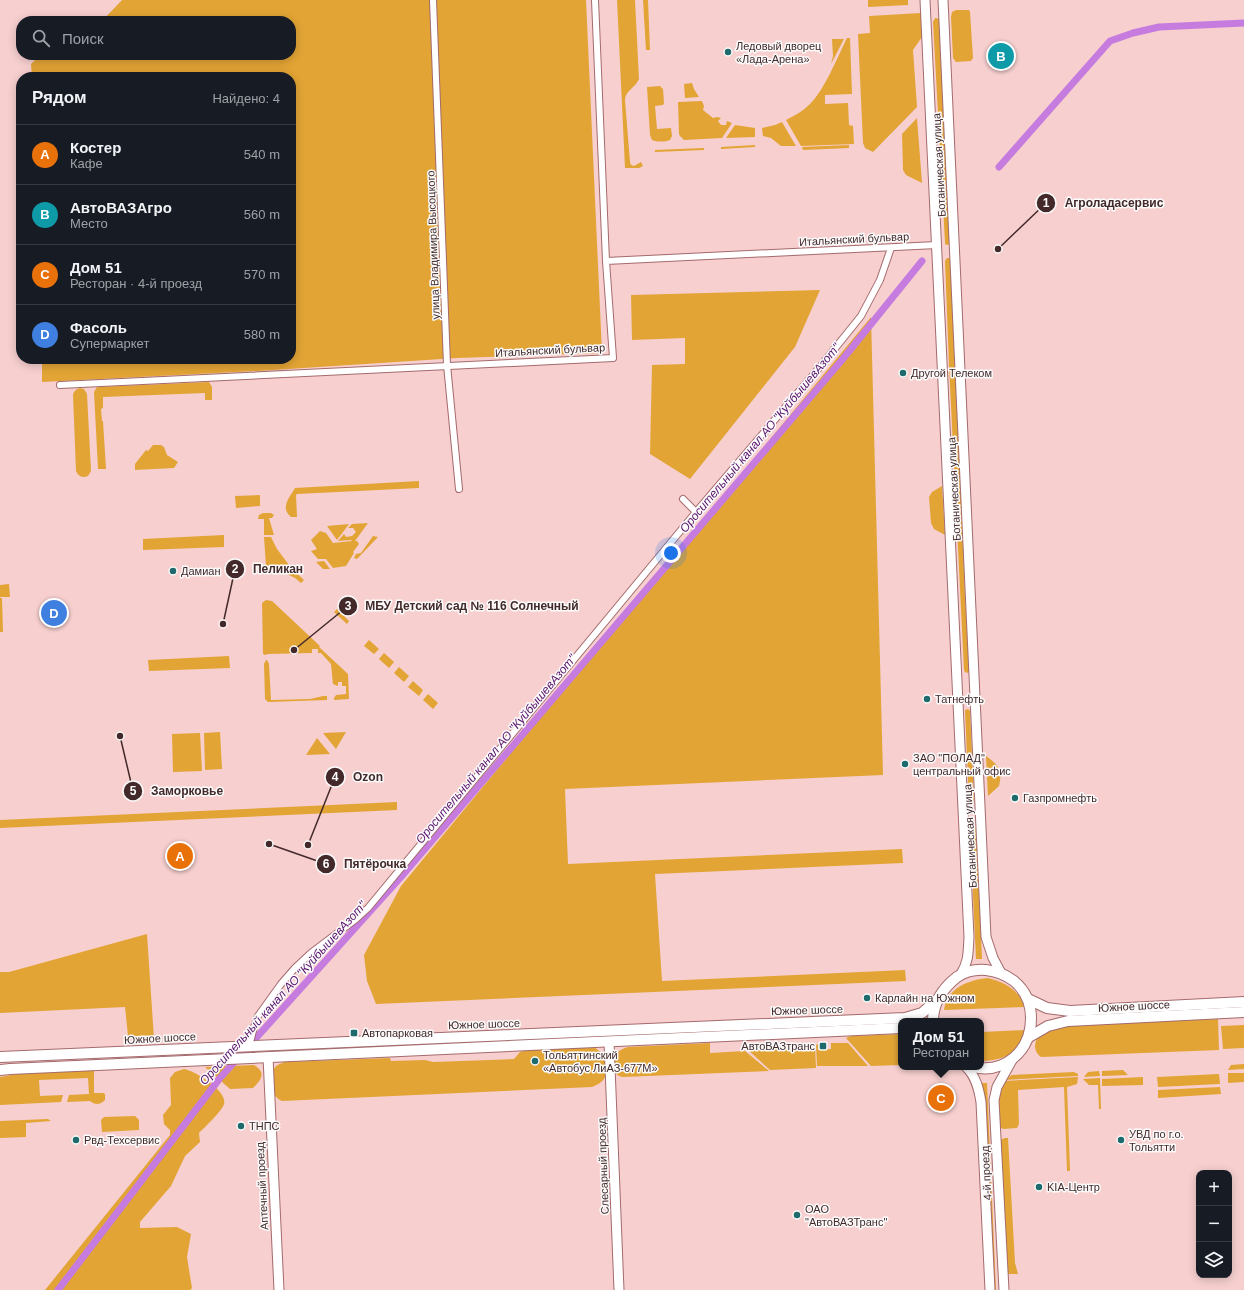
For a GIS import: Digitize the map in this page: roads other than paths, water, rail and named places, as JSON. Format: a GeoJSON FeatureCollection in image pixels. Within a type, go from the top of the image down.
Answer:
{"type":"FeatureCollection","features":[{"type":"Feature","properties":{"kind":"main road"},"geometry":{"type":"LineString","coordinates":[[926,4],[943,4]]}},
{"type":"Feature","properties":{"kind":"main road","name":"Ботаническая улица"},"geometry":{"type":"LineString","coordinates":[[926,4],[969,938],[968,959],[961,974]]}},
{"type":"Feature","properties":{"kind":"main road","name":"Ботаническая улица"},"geometry":{"type":"LineString","coordinates":[[943,4],[986,937],[993,958],[1001,973]]}},
{"type":"Feature","properties":{"kind":"main road"},"geometry":{"type":"LineString","coordinates":[[937,249],[955,253]]}},
{"type":"Feature","properties":{"kind":"main road"},"geometry":{"type":"LineString","coordinates":[[958,694],[975,693]]}},
{"type":"Feature","properties":{"kind":"main road"},"geometry":{"type":"LineString","coordinates":[[964,812],[980,811]]}},
{"type":"Feature","properties":{"kind":"main road"},"geometry":{"type":"LineString","coordinates":[[933,1018],[938,999],[952,981],[961,974],[966,972],[992,970],[1001,973],[1016,983],[1028,999],[1031,1013],[1031,1030],[1029,1037],[1022,1050],[1012,1060],[994,1067],[984,1068]]}},
{"type":"Feature","properties":{"kind":"main road","name":"Южное шоссе"},"geometry":{"type":"LineString","coordinates":[[905,1018],[922,1013],[938,999]]}},
{"type":"Feature","properties":{"kind":"main road","name":"Южное шоссе"},"geometry":{"type":"LineString","coordinates":[[1028,999],[1048,1008],[1070,1011],[1244,1002]]}},
{"type":"Feature","properties":{"kind":"main road","name":"Южное шоссе"},"geometry":{"type":"LineString","coordinates":[[1029,1037],[1048,1026],[1068,1021],[1244,1012]]}},
{"type":"Feature","properties":{"kind":"main road","name":"Южное шоссе"},"geometry":{"type":"LineString","coordinates":[[0,1057],[898,1018]]}},
{"type":"Feature","properties":{"kind":"main road","name":"Южное шоссе"},"geometry":{"type":"LineString","coordinates":[[0,1070],[898,1028]]}},
{"type":"Feature","properties":{"kind":"main road","name":"Слесарный проезд"},"geometry":{"type":"LineString","coordinates":[[609,1042],[619,1290]]}},
{"type":"Feature","properties":{"kind":"main road","name":"Аптечный проезд"},"geometry":{"type":"LineString","coordinates":[[268,1057],[279,1290]]}},
{"type":"Feature","properties":{"kind":"main road","name":"4-й проезд"},"geometry":{"type":"LineString","coordinates":[[1004,1290],[994,1100],[997,1087],[1012,1060]]}},
{"type":"Feature","properties":{"kind":"main road","name":"4-й проезд"},"geometry":{"type":"LineString","coordinates":[[970,1070],[976,1082],[981,1102],[990,1290]]}},
{"type":"Feature","properties":{"kind":"street","name":"улица Владимира Высоцкого"},"geometry":{"type":"LineString","coordinates":[[433,0],[447,365],[459,489]]}},
{"type":"Feature","properties":{"kind":"street"},"geometry":{"type":"LineString","coordinates":[[595,0],[606,261]]}},
{"type":"Feature","properties":{"kind":"street","name":"Итальянский бульвар"},"geometry":{"type":"LineString","coordinates":[[60,385],[613,358],[606,261],[891,248],[937,249]]}},
{"type":"Feature","properties":{"kind":"street"},"geometry":{"type":"LineString","coordinates":[[249,1046],[258,1016],[281,984],[311,953],[368,908],[696,512],[824,362],[861,316],[880,280],[891,248]]}},
{"type":"Feature","properties":{"kind":"street"},"geometry":{"type":"LineString","coordinates":[[683,499],[696,512]]}},
{"type":"Feature","properties":{"kind":"waterway","name":"Оросительный канал АО \"КуйбышевАзот\""},"geometry":{"type":"LineString","coordinates":[[999,167],[1110,41],[1133,33],[1159,27],[1244,23]]}},
{"type":"Feature","properties":{"kind":"waterway","name":"Оросительный канал АО \"КуйбышевАзот\""},"geometry":{"type":"LineString","coordinates":[[58,1290],[220,1078],[401,877],[842,360],[922,261]]}},
{"type":"Feature","properties":{"kind":"place","name":"Ледовый дворец «Лада-Арена»"},"geometry":{"type":"Point","coordinates":[728,52]}},
{"type":"Feature","properties":{"kind":"place","name":"АвтоВАЗАгро"},"geometry":{"type":"Point","coordinates":[1001,56]}},
{"type":"Feature","properties":{"kind":"place","name":"Агроладасервис"},"geometry":{"type":"Point","coordinates":[998,249]}},
{"type":"Feature","properties":{"kind":"place","name":"Другой Телеком"},"geometry":{"type":"Point","coordinates":[903,373]}},
{"type":"Feature","properties":{"kind":"place","name":"Дамиан"},"geometry":{"type":"Point","coordinates":[173,571]}},
{"type":"Feature","properties":{"kind":"place","name":"Фасоль"},"geometry":{"type":"Point","coordinates":[54,613]}},
{"type":"Feature","properties":{"kind":"place","name":"Пеликан"},"geometry":{"type":"Point","coordinates":[223,624]}},
{"type":"Feature","properties":{"kind":"place","name":"МБУ Детский сад № 116 Солнечный"},"geometry":{"type":"Point","coordinates":[294,650]}},
{"type":"Feature","properties":{"kind":"place","name":"Татнефть"},"geometry":{"type":"Point","coordinates":[927,699]}},
{"type":"Feature","properties":{"kind":"place","name":"Заморковье"},"geometry":{"type":"Point","coordinates":[120,736]}},
{"type":"Feature","properties":{"kind":"place","name":"ЗАО \"ПОЛАД\" центральный офис"},"geometry":{"type":"Point","coordinates":[905,764]}},
{"type":"Feature","properties":{"kind":"place","name":"Газпромнефть"},"geometry":{"type":"Point","coordinates":[1015,798]}},
{"type":"Feature","properties":{"kind":"place","name":"Пятёрочка"},"geometry":{"type":"Point","coordinates":[269,844]}},
{"type":"Feature","properties":{"kind":"place","name":"Ozon"},"geometry":{"type":"Point","coordinates":[308,845]}},
{"type":"Feature","properties":{"kind":"place","name":"Костер"},"geometry":{"type":"Point","coordinates":[180,856]}},
{"type":"Feature","properties":{"kind":"place","name":"Карлайн на Южном"},"geometry":{"type":"Point","coordinates":[867,998]}},
{"type":"Feature","properties":{"kind":"place","name":"Автопарковая"},"geometry":{"type":"Point","coordinates":[354,1033]}},
{"type":"Feature","properties":{"kind":"place","name":"АвтоВАЗтранс"},"geometry":{"type":"Point","coordinates":[823,1046]}},
{"type":"Feature","properties":{"kind":"place","name":"Тольяттинский «Автобус ЛиАЗ-677М»"},"geometry":{"type":"Point","coordinates":[535,1061]}},
{"type":"Feature","properties":{"kind":"place","name":"Дом 51"},"geometry":{"type":"Point","coordinates":[941,1098]}},
{"type":"Feature","properties":{"kind":"place","name":"ТНПС"},"geometry":{"type":"Point","coordinates":[241,1126]}},
{"type":"Feature","properties":{"kind":"place","name":"Рвд-Техсервис"},"geometry":{"type":"Point","coordinates":[76,1140]}},
{"type":"Feature","properties":{"kind":"place","name":"УВД по г.о. Тольятти"},"geometry":{"type":"Point","coordinates":[1121,1140]}},
{"type":"Feature","properties":{"kind":"place","name":"KIA-Центр"},"geometry":{"type":"Point","coordinates":[1039,1187]}},
{"type":"Feature","properties":{"kind":"place","name":"ОАО \"АвтоВАЗТранс\""},"geometry":{"type":"Point","coordinates":[797,1215]}}]}
